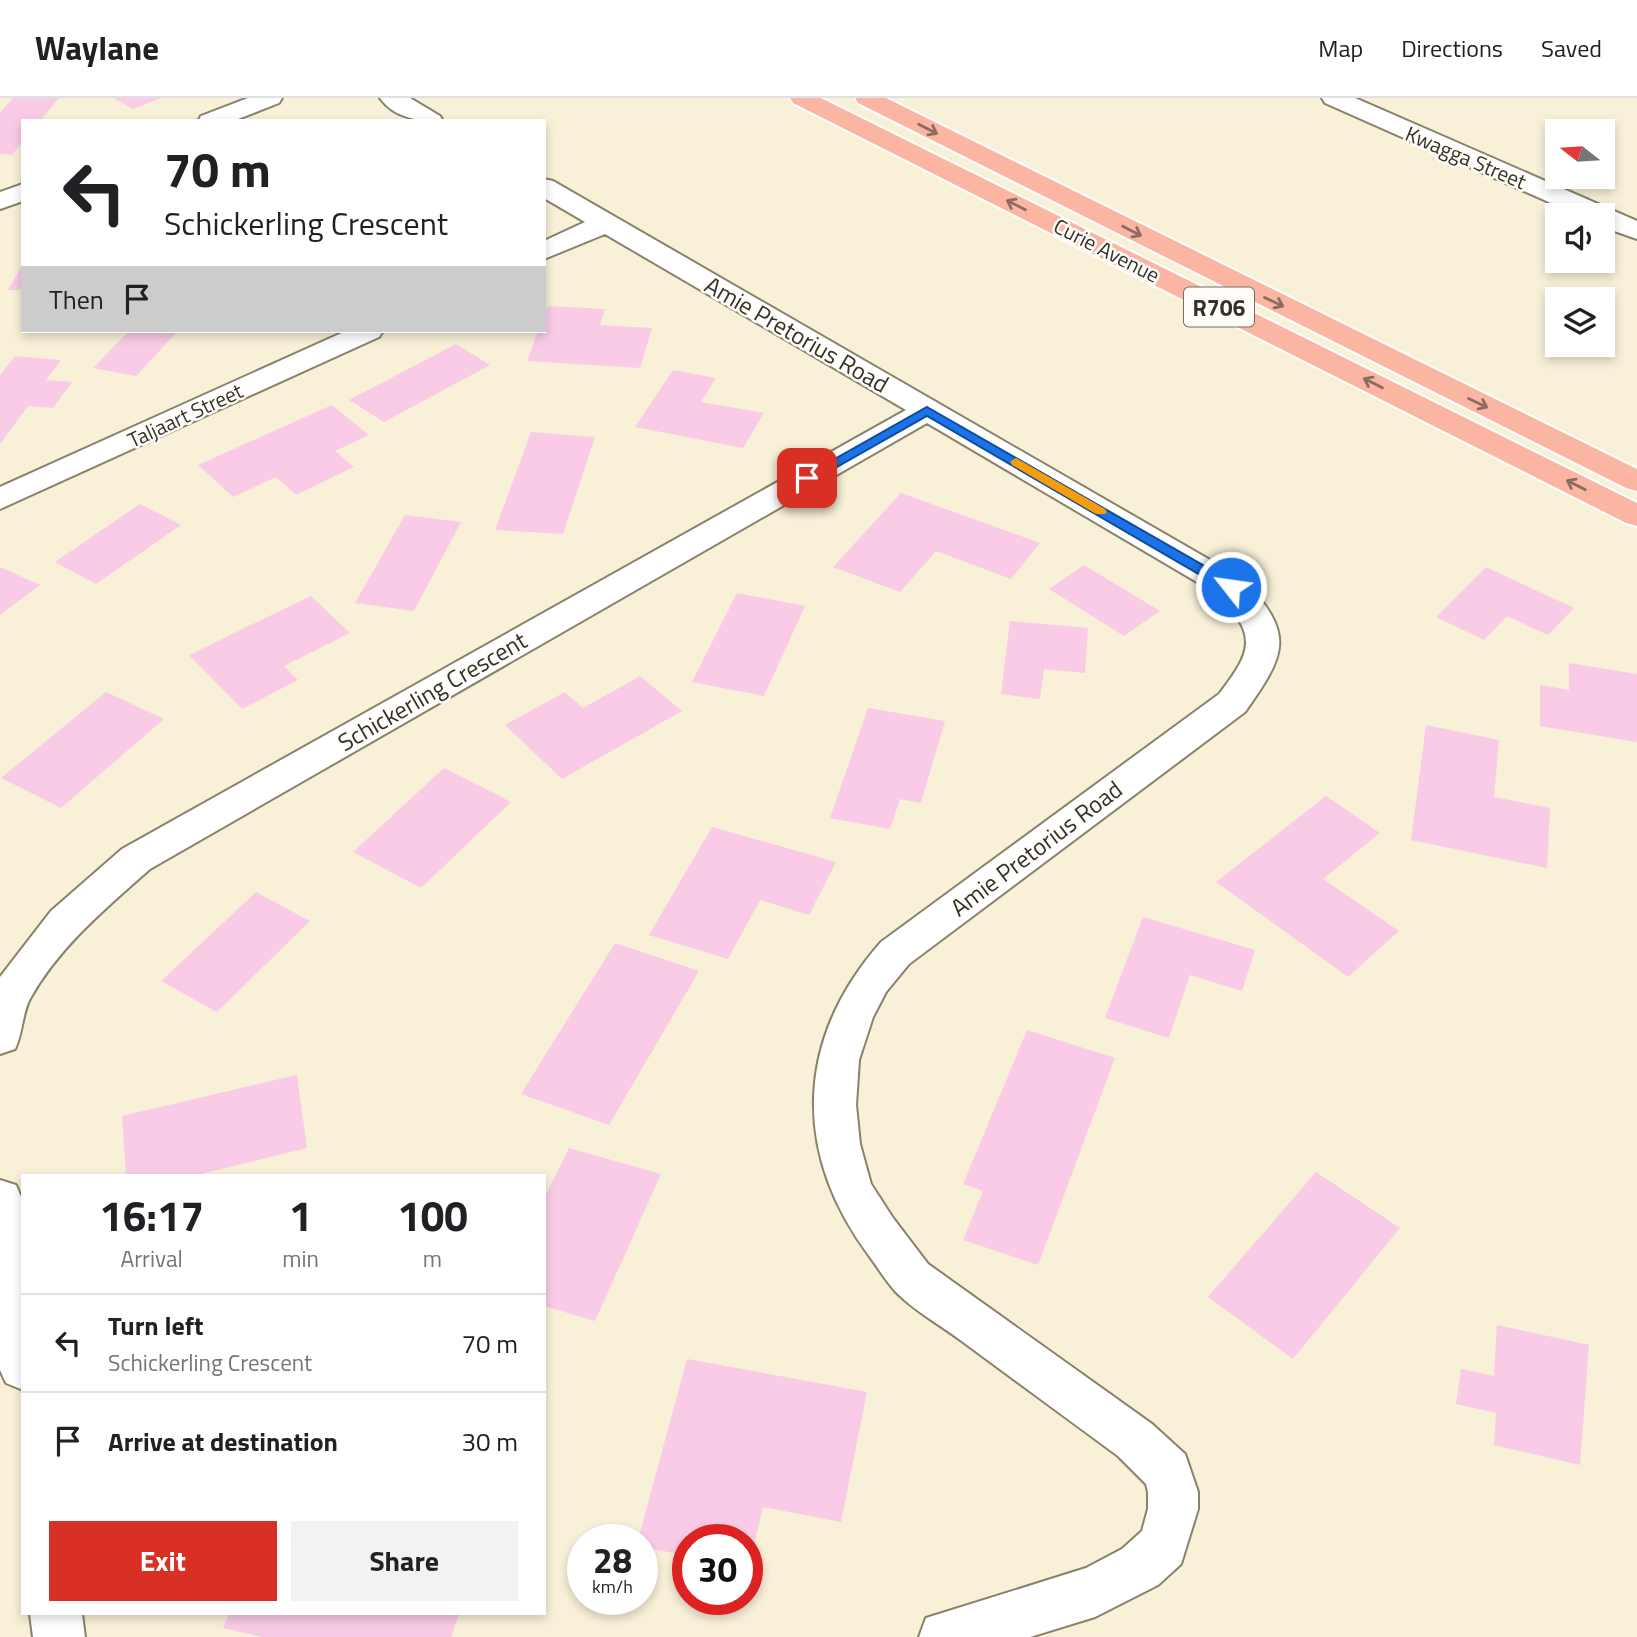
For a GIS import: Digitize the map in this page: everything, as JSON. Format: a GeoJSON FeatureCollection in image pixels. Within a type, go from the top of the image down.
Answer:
{"type":"FeatureCollection","features":[{"type":"Feature","properties":{"kind":"main road","name":"Curie Avenue"},"geometry":{"type":"LineString","coordinates":[[867,98],[1637,481]]}},
{"type":"Feature","properties":{"kind":"main road","name":"Curie Avenue"},"geometry":{"type":"LineString","coordinates":[[806,101],[1637,516]]}},
{"type":"Feature","properties":{"kind":"street"},"geometry":{"type":"LineString","coordinates":[[215,119],[270,98]]}},
{"type":"Feature","properties":{"kind":"street"},"geometry":{"type":"LineString","coordinates":[[392,98],[428,119]]}},
{"type":"Feature","properties":{"kind":"street","name":"Kwagga Street"},"geometry":{"type":"LineString","coordinates":[[1334,98],[1572,203]]}},
{"type":"Feature","properties":{"kind":"street","name":"Amie Pretorius Road"},"geometry":{"type":"LineString","coordinates":[[546,188],[1231,587],[1255,613],[1265,644],[1254,673],[1232,703],[895,953],[870,981],[852,1017],[837,1071],[835,1105],[838,1144],[851,1190],[877,1232],[912,1278],[1135,1440],[1168,1471],[1173,1492],[1173,1509],[1163,1546],[1140,1567],[1095,1591],[945,1637]]}},
{"type":"Feature","properties":{"kind":"street"},"geometry":{"type":"LineString","coordinates":[[0,201],[21,193]]}},
{"type":"Feature","properties":{"kind":"street","name":"Kwagga Street"},"geometry":{"type":"LineString","coordinates":[[1615,222],[1637,231]]}},
{"type":"Feature","properties":{"kind":"street"},"geometry":{"type":"LineString","coordinates":[[546,250],[606,223]]}},
{"type":"Feature","properties":{"kind":"street","name":"Taljaart Street"},"geometry":{"type":"LineString","coordinates":[[0,499],[365,333]]}},
{"type":"Feature","properties":{"kind":"street","name":"Schickerling Crescent"},"geometry":{"type":"LineString","coordinates":[[0,1037],[10,994],[65,922],[136,859],[927,411]]}},
{"type":"Feature","properties":{"kind":"street"},"geometry":{"type":"LineString","coordinates":[[0,1199],[21,1353]]}},
{"type":"Feature","properties":{"kind":"street"},"geometry":{"type":"LineString","coordinates":[[56,1615],[59,1637]]}},
{"type":"Feature","properties":{"kind":"building"},"geometry":{"type":"Polygon","coordinates":[[[13,98],[59,98],[42,119],[21,119],[21,144],[12,155],[0,154],[0,113],[13,98]]]}},
{"type":"Feature","properties":{"kind":"building"},"geometry":{"type":"Polygon","coordinates":[[[114,98],[161,98],[133,109],[114,98]]]}},
{"type":"Feature","properties":{"kind":"building"},"geometry":{"type":"Polygon","coordinates":[[[21,267],[21,290],[8,290],[21,267]]]}},
{"type":"Feature","properties":{"kind":"building"},"geometry":{"type":"Polygon","coordinates":[[[548,306],[605,309],[600,325],[652,328],[640,368],[527,361],[537,333],[546,333],[548,306]]]}},
{"type":"Feature","properties":{"kind":"building"},"geometry":{"type":"Polygon","coordinates":[[[127,333],[176,333],[136,376],[93,368],[127,333]]]}},
{"type":"Feature","properties":{"kind":"building"},"geometry":{"type":"Polygon","coordinates":[[[456,344],[490,365],[384,422],[349,400],[456,344]]]}},
{"type":"Feature","properties":{"kind":"building"},"geometry":{"type":"Polygon","coordinates":[[[15,356],[61,360],[46,380],[72,382],[53,408],[28,406],[0,444],[0,375],[15,356]]]}},
{"type":"Feature","properties":{"kind":"building"},"geometry":{"type":"Polygon","coordinates":[[[673,370],[716,378],[701,402],[764,413],[743,448],[635,427],[673,370]]]}},
{"type":"Feature","properties":{"kind":"building"},"geometry":{"type":"Polygon","coordinates":[[[332,405],[369,435],[335,451],[354,467],[296,495],[276,477],[233,497],[198,465],[332,405]]]}},
{"type":"Feature","properties":{"kind":"building"},"geometry":{"type":"Polygon","coordinates":[[[531,432],[595,437],[563,534],[495,530],[531,432]]]}},
{"type":"Feature","properties":{"kind":"building"},"geometry":{"type":"Polygon","coordinates":[[[901,493],[1040,543],[1011,579],[936,551],[900,592],[833,567],[901,493]]]}},
{"type":"Feature","properties":{"kind":"building"},"geometry":{"type":"Polygon","coordinates":[[[140,504],[181,525],[96,584],[55,562],[140,504]]]}},
{"type":"Feature","properties":{"kind":"building"},"geometry":{"type":"Polygon","coordinates":[[[405,515],[461,522],[414,611],[355,603],[405,515]]]}},
{"type":"Feature","properties":{"kind":"building"},"geometry":{"type":"Polygon","coordinates":[[[1084,565],[1160,611],[1124,636],[1049,589],[1084,565]]]}},
{"type":"Feature","properties":{"kind":"building"},"geometry":{"type":"Polygon","coordinates":[[[0,567],[40,585],[0,615],[0,567]]]}},
{"type":"Feature","properties":{"kind":"building"},"geometry":{"type":"Polygon","coordinates":[[[1486,567],[1574,608],[1548,635],[1507,616],[1484,640],[1436,617],[1486,567]]]}},
{"type":"Feature","properties":{"kind":"building"},"geometry":{"type":"Polygon","coordinates":[[[737,593],[805,606],[764,696],[692,682],[737,593]]]}},
{"type":"Feature","properties":{"kind":"building"},"geometry":{"type":"Polygon","coordinates":[[[311,596],[350,633],[284,666],[298,680],[242,709],[189,655],[311,596]]]}},
{"type":"Feature","properties":{"kind":"building"},"geometry":{"type":"Polygon","coordinates":[[[1010,621],[1088,628],[1085,673],[1044,669],[1040,699],[1001,694],[1010,621]]]}},
{"type":"Feature","properties":{"kind":"building"},"geometry":{"type":"Polygon","coordinates":[[[1569,663],[1637,674],[1637,742],[1540,726],[1540,685],[1569,690],[1569,663]]]}},
{"type":"Feature","properties":{"kind":"building"},"geometry":{"type":"Polygon","coordinates":[[[640,676],[682,711],[562,779],[505,725],[565,692],[583,708],[640,676]]]}},
{"type":"Feature","properties":{"kind":"building"},"geometry":{"type":"Polygon","coordinates":[[[106,692],[164,719],[61,808],[1,778],[106,692]]]}},
{"type":"Feature","properties":{"kind":"building"},"geometry":{"type":"Polygon","coordinates":[[[868,708],[945,721],[921,803],[900,799],[890,829],[830,818],[868,708]]]}},
{"type":"Feature","properties":{"kind":"building"},"geometry":{"type":"Polygon","coordinates":[[[1426,725],[1499,740],[1494,797],[1550,808],[1547,868],[1411,840],[1426,725]]]}},
{"type":"Feature","properties":{"kind":"building"},"geometry":{"type":"Polygon","coordinates":[[[444,768],[511,802],[421,888],[353,852],[444,768]]]}},
{"type":"Feature","properties":{"kind":"building"},"geometry":{"type":"Polygon","coordinates":[[[1326,796],[1380,833],[1323,879],[1399,931],[1348,977],[1216,882],[1326,796]]]}},
{"type":"Feature","properties":{"kind":"building"},"geometry":{"type":"Polygon","coordinates":[[[712,827],[836,862],[809,915],[760,900],[728,959],[649,935],[712,827]]]}},
{"type":"Feature","properties":{"kind":"building"},"geometry":{"type":"Polygon","coordinates":[[[256,892],[310,921],[217,1012],[161,981],[256,892]]]}},
{"type":"Feature","properties":{"kind":"building"},"geometry":{"type":"Polygon","coordinates":[[[1143,917],[1255,950],[1242,991],[1190,975],[1169,1038],[1105,1018],[1143,917]]]}},
{"type":"Feature","properties":{"kind":"building"},"geometry":{"type":"Polygon","coordinates":[[[615,943],[699,971],[609,1125],[521,1094],[615,943]]]}},
{"type":"Feature","properties":{"kind":"building"},"geometry":{"type":"Polygon","coordinates":[[[1027,1030],[1115,1058],[1038,1265],[963,1240],[983,1191],[963,1184],[1027,1030]]]}},
{"type":"Feature","properties":{"kind":"building"},"geometry":{"type":"Polygon","coordinates":[[[297,1075],[307,1148],[201,1174],[126,1174],[122,1116],[297,1075]]]}},
{"type":"Feature","properties":{"kind":"building"},"geometry":{"type":"Polygon","coordinates":[[[569,1148],[661,1174],[595,1321],[546,1307],[546,1195],[569,1148]]]}},
{"type":"Feature","properties":{"kind":"building"},"geometry":{"type":"Polygon","coordinates":[[[1316,1172],[1400,1228],[1293,1359],[1208,1297],[1316,1172]]]}},
{"type":"Feature","properties":{"kind":"building"},"geometry":{"type":"Polygon","coordinates":[[[1497,1325],[1589,1345],[1580,1465],[1494,1445],[1496,1413],[1456,1404],[1461,1369],[1494,1376],[1497,1325]]]}},
{"type":"Feature","properties":{"kind":"building"},"geometry":{"type":"Polygon","coordinates":[[[687,1359],[867,1392],[841,1522],[763,1507],[759,1524],[672,1524],[672,1553],[658,1550],[658,1524],[642,1524],[687,1359]]]}},
{"type":"Feature","properties":{"kind":"building"},"geometry":{"type":"Polygon","coordinates":[[[229,1615],[459,1615],[451,1637],[262,1637],[223,1628],[229,1615]]]}},
{"type":"Feature","properties":{"kind":"slow traffic"},"geometry":{"type":"LineString","coordinates":[[1016,462],[1101,512]]}},
{"type":"Feature","properties":{"kind":"route"},"geometry":{"type":"LineString","coordinates":[[807,478],[927,411],[1231,587]]}}]}
